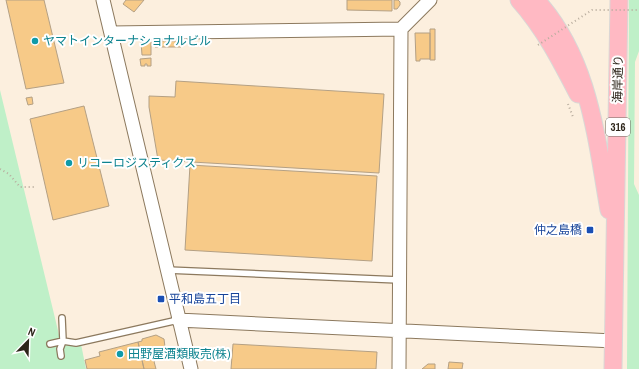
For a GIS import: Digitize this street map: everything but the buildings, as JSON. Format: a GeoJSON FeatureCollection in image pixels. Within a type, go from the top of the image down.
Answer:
{"type":"FeatureCollection","features":[{"type":"Feature","properties":{"kind":"main road"},"geometry":{"type":"LineString","coordinates":[[519,0],[545,35],[562,63],[578,94],[597,139]]}},
{"type":"Feature","properties":{"kind":"main road"},"geometry":{"type":"LineString","coordinates":[[536,0],[544,8],[556,27],[578,67],[590,106],[597,139],[616,254]]}},
{"type":"Feature","properties":{"kind":"main road","name":"海岸通り"},"geometry":{"type":"LineString","coordinates":[[616,254],[619,0]]}},
{"type":"Feature","properties":{"kind":"main road","name":"316"},"geometry":{"type":"LineString","coordinates":[[613,369],[616,254]]}},
{"type":"Feature","properties":{"kind":"street"},"geometry":{"type":"LineString","coordinates":[[103,0],[190,369]]}},
{"type":"Feature","properties":{"kind":"street"},"geometry":{"type":"LineString","coordinates":[[111,33],[401,29],[430,0]]}},
{"type":"Feature","properties":{"kind":"street"},"geometry":{"type":"LineString","coordinates":[[399,369],[401,29]]}},
{"type":"Feature","properties":{"kind":"street"},"geometry":{"type":"LineString","coordinates":[[178,320],[399,332],[614,341]]}},
{"type":"Feature","properties":{"kind":"lane"},"geometry":{"type":"LineString","coordinates":[[166,270],[399,280]]}},
{"type":"Feature","properties":{"kind":"lane"},"geometry":{"type":"LineString","coordinates":[[61,356],[60,349],[63,341],[62,318]]}},
{"type":"Feature","properties":{"kind":"lane"},"geometry":{"type":"LineString","coordinates":[[50,344],[63,341],[76,343],[178,320]]}},
{"type":"Feature","properties":{"kind":"path"},"geometry":{"type":"LineString","coordinates":[[538,45],[592,10],[639,10]]}},
{"type":"Feature","properties":{"kind":"path"},"geometry":{"type":"LineString","coordinates":[[0,169],[9,174],[20,187],[36,187]]}},
{"type":"Feature","properties":{"kind":"green space"},"geometry":{"type":"Polygon","coordinates":[[[629,0],[639,0],[639,51],[635,62],[634,184],[639,195],[639,369],[627,369],[629,0]]]}},
{"type":"Feature","properties":{"kind":"green space"},"geometry":{"type":"Polygon","coordinates":[[[0,90],[61,343],[80,339],[86,369],[0,369],[0,90]]]}},
{"type":"Feature","properties":{"kind":"place","name":"ヤマトインターナショナルビル"},"geometry":{"type":"Point","coordinates":[35,41]}},
{"type":"Feature","properties":{"kind":"place","name":"リコーロジスティクス"},"geometry":{"type":"Point","coordinates":[69,163]}},
{"type":"Feature","properties":{"kind":"place","name":"仲之島橋"},"geometry":{"type":"Point","coordinates":[590,230]}},
{"type":"Feature","properties":{"kind":"place","name":"平和島五丁目"},"geometry":{"type":"Point","coordinates":[161,299]}},
{"type":"Feature","properties":{"kind":"place","name":"田野屋酒類販売(株)"},"geometry":{"type":"Point","coordinates":[120,354]}}]}
